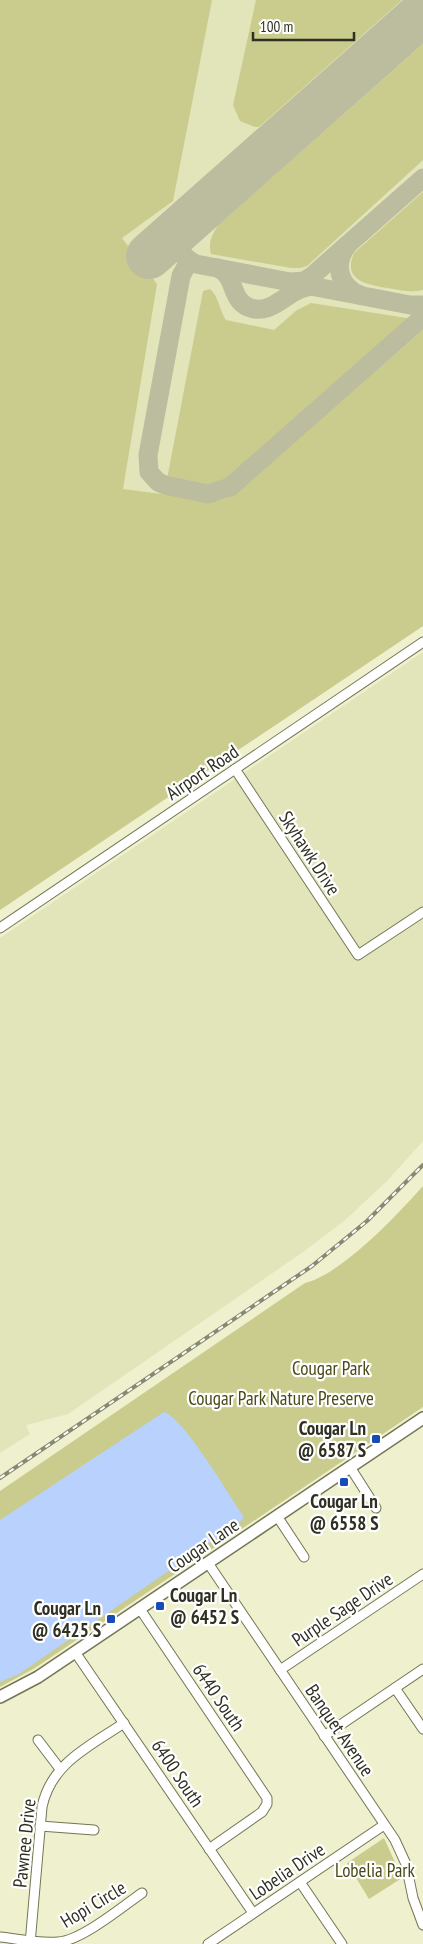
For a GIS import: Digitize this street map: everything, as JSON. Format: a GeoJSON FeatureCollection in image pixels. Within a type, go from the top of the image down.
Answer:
{"type":"FeatureCollection","features":[{"type":"Feature","properties":{"kind":"main road","name":"Cougar Lane"},"geometry":{"type":"LineString","coordinates":[[0,1697],[27,1683],[76,1652],[350,1467],[421,1422]]}},
{"type":"Feature","properties":{"kind":"street","name":"Airport Road"},"geometry":{"type":"LineString","coordinates":[[0,928],[423,642]]}},
{"type":"Feature","properties":{"kind":"street","name":"Skyhawk Drive"},"geometry":{"type":"LineString","coordinates":[[235,769],[358,955],[423,912]]}},
{"type":"Feature","properties":{"kind":"street"},"geometry":{"type":"LineString","coordinates":[[350,1467],[376,1508]]}},
{"type":"Feature","properties":{"kind":"street"},"geometry":{"type":"LineString","coordinates":[[277,1516],[304,1557]]}},
{"type":"Feature","properties":{"kind":"street","name":"Banquet Avenue"},"geometry":{"type":"LineString","coordinates":[[208,1563],[403,1855],[409,1872],[416,1906],[423,1925]]}},
{"type":"Feature","properties":{"kind":"street","name":"Purple Sage Drive"},"geometry":{"type":"LineString","coordinates":[[280,1670],[423,1574]]}},
{"type":"Feature","properties":{"kind":"street","name":"6440 South"},"geometry":{"type":"LineString","coordinates":[[140,1609],[264,1792],[267,1804],[260,1814],[209,1849]]}},
{"type":"Feature","properties":{"kind":"street","name":"6400 South"},"geometry":{"type":"LineString","coordinates":[[76,1652],[253,1914]]}},
{"type":"Feature","properties":{"kind":"street"},"geometry":{"type":"LineString","coordinates":[[324,1736],[423,1669]]}},
{"type":"Feature","properties":{"kind":"street"},"geometry":{"type":"LineString","coordinates":[[395,1688],[423,1729]]}},
{"type":"Feature","properties":{"kind":"street","name":"Pawnee Drive"},"geometry":{"type":"LineString","coordinates":[[30,1942],[40,1826],[45,1793],[60,1769],[124,1723]]}},
{"type":"Feature","properties":{"kind":"street"},"geometry":{"type":"LineString","coordinates":[[38,1740],[60,1769]]}},
{"type":"Feature","properties":{"kind":"street","name":"Lobelia Drive"},"geometry":{"type":"LineString","coordinates":[[208,1944],[384,1825]]}},
{"type":"Feature","properties":{"kind":"street"},"geometry":{"type":"LineString","coordinates":[[40,1826],[94,1830]]}},
{"type":"Feature","properties":{"kind":"street"},"geometry":{"type":"LineString","coordinates":[[300,1882],[342,1944]]}},
{"type":"Feature","properties":{"kind":"street","name":"Hopi Circle"},"geometry":{"type":"LineString","coordinates":[[0,1937],[30,1942],[58,1942],[73,1939],[142,1893]]}},
{"type":"Feature","properties":{"kind":"shaded area"},"geometry":{"type":"Polygon","coordinates":[[[0,0],[423,0],[423,626],[0,910],[0,0]]]}},
{"type":"Feature","properties":{"kind":"shaded area"},"geometry":{"type":"Polygon","coordinates":[[[423,652],[423,1141],[387,1181],[344,1221],[303,1252],[68,1414],[26,1425],[30,1434],[0,1453],[0,938],[423,652]]]}},
{"type":"Feature","properties":{"kind":"green space"},"geometry":{"type":"Polygon","coordinates":[[[0,0],[212,0],[173,201],[122,238],[157,284],[123,489],[215,501],[225,499],[236,493],[423,330],[423,626],[0,910],[0,0]]]}},
{"type":"Feature","properties":{"kind":"green space"},"geometry":{"type":"Polygon","coordinates":[[[256,0],[402,0],[259,127],[255,127],[240,121],[233,105],[256,0]]]}},
{"type":"Feature","properties":{"kind":"green space"},"geometry":{"type":"Polygon","coordinates":[[[423,44],[423,160],[307,266],[291,268],[211,254],[210,242],[218,225],[423,44]]]}},
{"type":"Feature","properties":{"kind":"green space"},"geometry":{"type":"Polygon","coordinates":[[[423,192],[423,290],[396,290],[358,280],[351,270],[354,253],[423,192]]]}},
{"type":"Feature","properties":{"kind":"green space"},"geometry":{"type":"Polygon","coordinates":[[[210,289],[226,320],[274,330],[297,310],[311,303],[413,319],[380,345],[225,482],[211,486],[196,485],[167,479],[203,291],[210,289]]]}},
{"type":"Feature","properties":{"kind":"green space","name":"Cougar Park"},"geometry":{"type":"Polygon","coordinates":[[[423,1186],[423,1407],[35,1668],[0,1687],[0,1491],[305,1283],[320,1277],[352,1256],[399,1212],[423,1186]]]}},
{"type":"Feature","properties":{"kind":"green space","name":"Lobelia Park"},"geometry":{"type":"Polygon","coordinates":[[[384,1838],[402,1878],[369,1899],[347,1863],[384,1838]]]}},
{"type":"Feature","properties":{"kind":"water"},"geometry":{"type":"Polygon","coordinates":[[[164,1412],[173,1417],[183,1428],[244,1517],[241,1521],[19,1674],[0,1682],[0,1520],[164,1412]]]}},
{"type":"Feature","properties":{"kind":"taxiway"},"geometry":{"type":"LineString","coordinates":[[292,282],[304,281],[312,276],[423,178]]}},
{"type":"Feature","properties":{"kind":"taxiway"},"geometry":{"type":"LineString","coordinates":[[185,224],[180,236],[180,247],[185,256],[196,264],[410,305],[423,305]]}},
{"type":"Feature","properties":{"kind":"taxiway"},"geometry":{"type":"LineString","coordinates":[[347,246],[340,260],[340,274],[347,286],[360,295]]}},
{"type":"Feature","properties":{"kind":"taxiway"},"geometry":{"type":"LineString","coordinates":[[189,261],[181,276],[148,455],[149,472],[158,482],[165,485],[208,494],[230,487],[423,317]]}},
{"type":"Feature","properties":{"kind":"taxiway"},"geometry":{"type":"LineString","coordinates":[[218,268],[228,276],[238,299],[248,307],[257,309],[273,305],[296,291],[313,286]]}},
{"type":"Feature","properties":{"kind":"runway"},"geometry":{"type":"LineString","coordinates":[[149,256],[423,13]]}},
{"type":"Feature","properties":{"kind":"railway"},"geometry":{"type":"LineString","coordinates":[[0,1478],[312,1266],[367,1221],[423,1165]]}},
{"type":"Feature","properties":{"kind":"place","name":"Cougar Ln @ 6587 S"},"geometry":{"type":"Point","coordinates":[376,1439]}},
{"type":"Feature","properties":{"kind":"place","name":"Cougar Ln @ 6558 S"},"geometry":{"type":"Point","coordinates":[344,1482]}},
{"type":"Feature","properties":{"kind":"place","name":"Cougar Ln @ 6452 S"},"geometry":{"type":"Point","coordinates":[160,1606]}},
{"type":"Feature","properties":{"kind":"place","name":"Cougar Ln @ 6425 S"},"geometry":{"type":"Point","coordinates":[111,1619]}},
{"type":"Feature","properties":{"kind":"park label","name":"Cougar Park Nature Preserve"},"geometry":{"type":"Point","coordinates":[281,1398]}}]}
